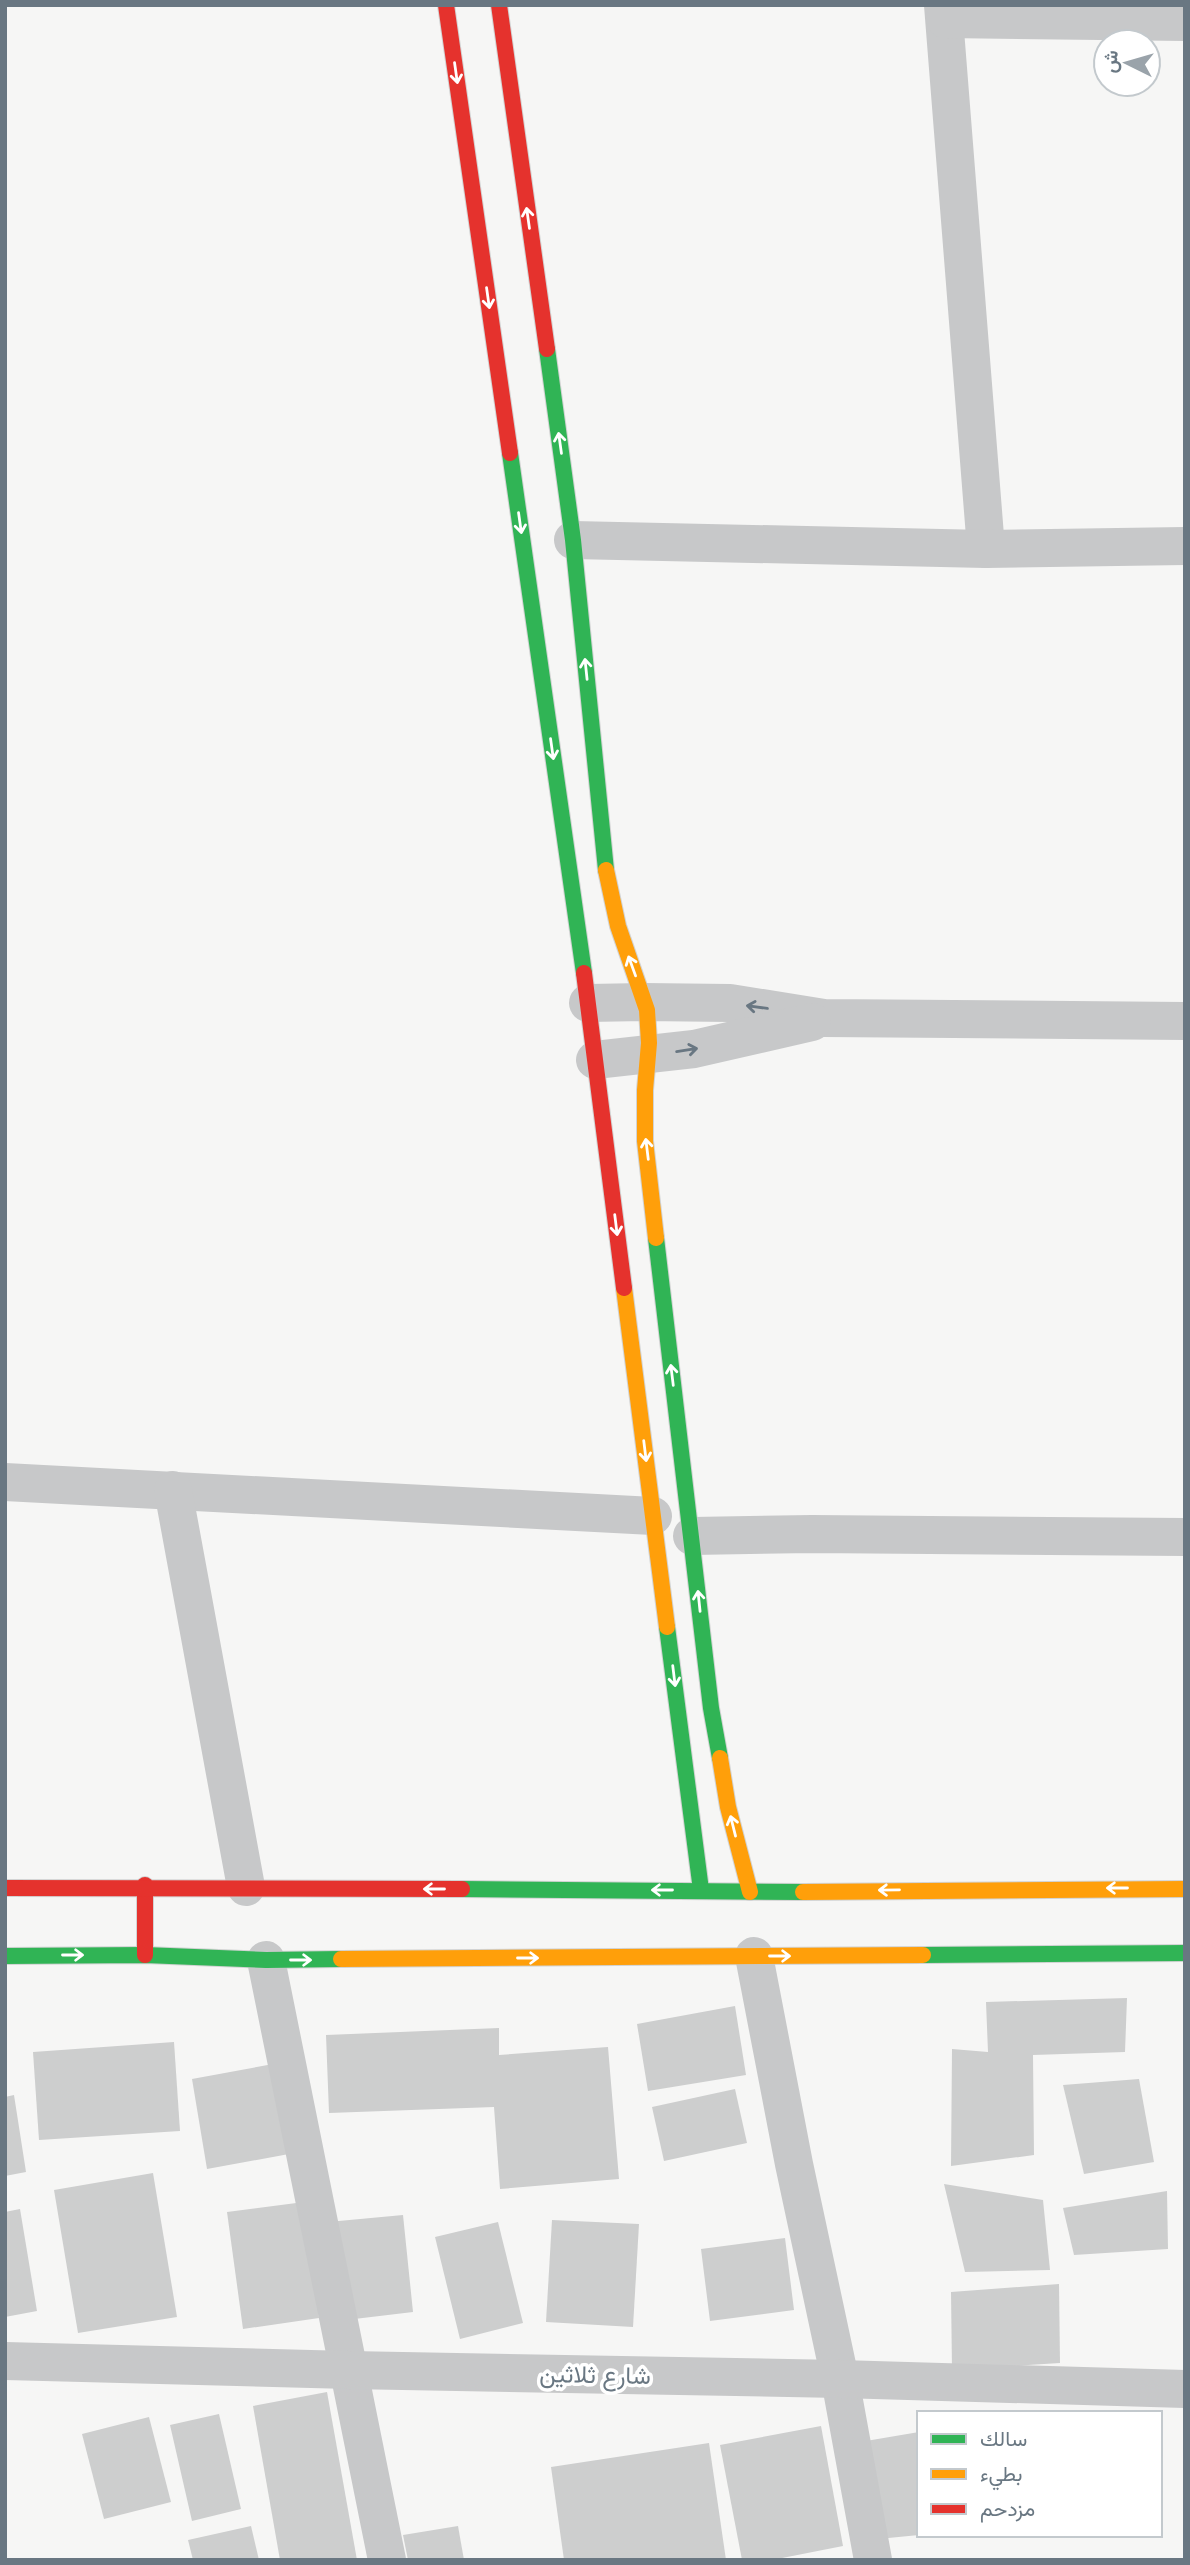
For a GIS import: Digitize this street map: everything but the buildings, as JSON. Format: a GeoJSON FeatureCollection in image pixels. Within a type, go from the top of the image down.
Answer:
{"type":"FeatureCollection","features":[{"type":"Feature","properties":{"kind":"street"},"geometry":{"type":"LineString","coordinates":[[446,5],[588,1003],[701,1890]]}},
{"type":"Feature","properties":{"kind":"street"},"geometry":{"type":"LineString","coordinates":[[499,5],[573,540],[606,872],[618,926],[650,1025],[645,1090],[645,1141],[711,1708],[729,1807],[750,1892]]}},
{"type":"Feature","properties":{"kind":"street"},"geometry":{"type":"LineString","coordinates":[[986,549],[944,12],[1185,22]]}},
{"type":"Feature","properties":{"kind":"street"},"geometry":{"type":"LineString","coordinates":[[573,540],[986,549],[1185,546]]}},
{"type":"Feature","properties":{"kind":"street"},"geometry":{"type":"LineString","coordinates":[[588,1003],[730,1003],[824,1018],[1185,1021]]}},
{"type":"Feature","properties":{"kind":"street"},"geometry":{"type":"LineString","coordinates":[[595,1060],[694,1049],[799,1027],[824,1018]]}},
{"type":"Feature","properties":{"kind":"street"},"geometry":{"type":"LineString","coordinates":[[5,1482],[653,1516]]}},
{"type":"Feature","properties":{"kind":"street"},"geometry":{"type":"LineString","coordinates":[[173,1490],[246,1887]]}},
{"type":"Feature","properties":{"kind":"street"},"geometry":{"type":"LineString","coordinates":[[692,1536],[826,1534],[1185,1537]]}},
{"type":"Feature","properties":{"kind":"street"},"geometry":{"type":"LineString","coordinates":[[145,1885],[145,1955]]}},
{"type":"Feature","properties":{"kind":"street"},"geometry":{"type":"LineString","coordinates":[[5,1888],[145,1885],[750,1892],[1185,1889]]}},
{"type":"Feature","properties":{"kind":"street"},"geometry":{"type":"LineString","coordinates":[[5,1956],[145,1955],[266,1960],[1185,1953]]}},
{"type":"Feature","properties":{"kind":"street"},"geometry":{"type":"LineString","coordinates":[[754,1956],[793,2164],[840,2379],[873,2560]]}},
{"type":"Feature","properties":{"kind":"street"},"geometry":{"type":"LineString","coordinates":[[266,1960],[387,2560]]}},
{"type":"Feature","properties":{"kind":"street","name":"شارع ثلاثين"},"geometry":{"type":"LineString","coordinates":[[5,2361],[1185,2389]]}},
{"type":"Feature","properties":{"kind":"traffic: fast"},"geometry":{"type":"LineString","coordinates":[[547,349],[573,540],[606,870]]}},
{"type":"Feature","properties":{"kind":"traffic: fast"},"geometry":{"type":"LineString","coordinates":[[510,453],[584,973]]}},
{"type":"Feature","properties":{"kind":"traffic: fast"},"geometry":{"type":"LineString","coordinates":[[656,1238],[711,1708],[720,1758]]}},
{"type":"Feature","properties":{"kind":"traffic: fast"},"geometry":{"type":"LineString","coordinates":[[667,1627],[701,1890]]}},
{"type":"Feature","properties":{"kind":"traffic: fast"},"geometry":{"type":"LineString","coordinates":[[462,1889],[803,1892]]}},
{"type":"Feature","properties":{"kind":"traffic: fast"},"geometry":{"type":"LineString","coordinates":[[923,1955],[1185,1953]]}},
{"type":"Feature","properties":{"kind":"traffic: fast"},"geometry":{"type":"LineString","coordinates":[[5,1956],[145,1955],[266,1960],[341,1959]]}},
{"type":"Feature","properties":{"kind":"traffic: slow"},"geometry":{"type":"LineString","coordinates":[[606,870],[618,926],[647,1010],[649,1043],[645,1141],[656,1238]]}},
{"type":"Feature","properties":{"kind":"traffic: slow"},"geometry":{"type":"LineString","coordinates":[[624,1288],[667,1627]]}},
{"type":"Feature","properties":{"kind":"traffic: slow"},"geometry":{"type":"LineString","coordinates":[[720,1758],[728,1807],[750,1892]]}},
{"type":"Feature","properties":{"kind":"traffic: slow"},"geometry":{"type":"LineString","coordinates":[[803,1892],[1185,1889]]}},
{"type":"Feature","properties":{"kind":"traffic: slow"},"geometry":{"type":"LineString","coordinates":[[341,1959],[923,1955]]}},
{"type":"Feature","properties":{"kind":"traffic: jam"},"geometry":{"type":"LineString","coordinates":[[446,5],[510,453]]}},
{"type":"Feature","properties":{"kind":"traffic: jam"},"geometry":{"type":"LineString","coordinates":[[499,5],[547,349]]}},
{"type":"Feature","properties":{"kind":"traffic: jam"},"geometry":{"type":"LineString","coordinates":[[584,973],[624,1288]]}},
{"type":"Feature","properties":{"kind":"traffic: jam"},"geometry":{"type":"LineString","coordinates":[[145,1885],[145,1955]]}},
{"type":"Feature","properties":{"kind":"traffic: jam"},"geometry":{"type":"LineString","coordinates":[[5,1888],[462,1889]]}}]}
